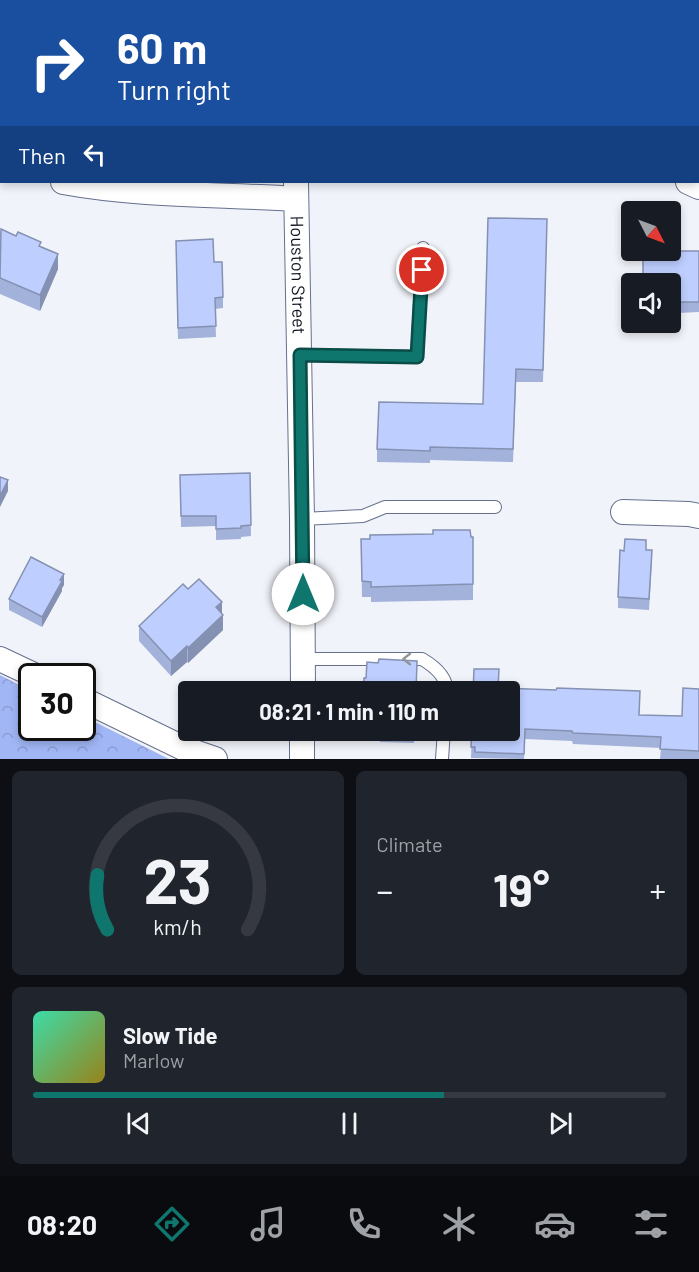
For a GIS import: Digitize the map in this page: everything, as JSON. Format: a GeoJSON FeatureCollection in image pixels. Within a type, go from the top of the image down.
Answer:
{"type":"FeatureCollection","features":[{"type":"Feature","properties":{"kind":"street"},"geometry":{"type":"LineString","coordinates":[[69,183],[128,190],[296,190]]}},
{"type":"Feature","properties":{"kind":"street","name":"Houston Street"},"geometry":{"type":"LineString","coordinates":[[296,190],[303,519],[303,681]]}},
{"type":"Feature","properties":{"kind":"street"},"geometry":{"type":"LineString","coordinates":[[623,512],[699,516]]}},
{"type":"Feature","properties":{"kind":"street"},"geometry":{"type":"LineString","coordinates":[[0,659],[18,668]]}},
{"type":"Feature","properties":{"kind":"street"},"geometry":{"type":"LineString","coordinates":[[96,706],[183,748],[214,759]]}},
{"type":"Feature","properties":{"kind":"street"},"geometry":{"type":"LineString","coordinates":[[302,741],[302,759]]}},
{"type":"Feature","properties":{"kind":"lane"},"geometry":{"type":"LineString","coordinates":[[300,355],[417,357],[423,248]]}},
{"type":"Feature","properties":{"kind":"lane"},"geometry":{"type":"LineString","coordinates":[[303,519],[363,516],[385,507],[495,507]]}},
{"type":"Feature","properties":{"kind":"lane"},"geometry":{"type":"LineString","coordinates":[[304,659],[422,658],[437,668],[445,681]]}},
{"type":"Feature","properties":{"kind":"lane"},"geometry":{"type":"LineString","coordinates":[[442,759],[443,741]]}},
{"type":"Feature","properties":{"kind":"green space"},"geometry":{"type":"Polygon","coordinates":[[[0,675],[18,684],[18,741],[96,741],[96,722],[169,759],[0,759],[0,675]]]}},
{"type":"Feature","properties":{"kind":"building"},"geometry":{"type":"Polygon","coordinates":[[[488,218],[547,219],[543,370],[516,369],[513,449],[430,447],[430,451],[377,449],[379,402],[483,404],[488,218]]]}},
{"type":"Feature","properties":{"kind":"building"},"geometry":{"type":"Polygon","coordinates":[[[1,229],[16,236],[18,232],[41,242],[39,246],[58,254],[40,295],[0,278],[1,229]]]}},
{"type":"Feature","properties":{"kind":"building"},"geometry":{"type":"Polygon","coordinates":[[[213,239],[214,262],[222,262],[223,297],[215,298],[216,326],[178,328],[176,241],[213,239]]]}},
{"type":"Feature","properties":{"kind":"building"},"geometry":{"type":"Polygon","coordinates":[[[681,251],[699,251],[699,302],[681,302],[681,273],[643,273],[643,261],[681,261],[681,251]]]}},
{"type":"Feature","properties":{"kind":"building"},"geometry":{"type":"Polygon","coordinates":[[[250,473],[251,525],[241,526],[241,528],[216,529],[216,516],[181,516],[180,475],[250,473]]]}},
{"type":"Feature","properties":{"kind":"building"},"geometry":{"type":"Polygon","coordinates":[[[0,477],[8,480],[0,496],[0,477]]]}},
{"type":"Feature","properties":{"kind":"building"},"geometry":{"type":"Polygon","coordinates":[[[433,530],[470,530],[471,537],[473,537],[473,584],[371,587],[371,582],[362,581],[361,539],[370,539],[370,535],[433,534],[433,530]]]}},
{"type":"Feature","properties":{"kind":"building"},"geometry":{"type":"Polygon","coordinates":[[[625,539],[646,540],[646,550],[652,550],[649,599],[618,597],[620,550],[624,551],[625,539]]]}},
{"type":"Feature","properties":{"kind":"building"},"geometry":{"type":"Polygon","coordinates":[[[31,557],[64,574],[42,617],[9,599],[31,557]]]}},
{"type":"Feature","properties":{"kind":"building"},"geometry":{"type":"Polygon","coordinates":[[[199,579],[222,602],[216,607],[223,615],[171,661],[139,626],[183,584],[188,589],[199,579]]]}},
{"type":"Feature","properties":{"kind":"building"},"geometry":{"type":"Polygon","coordinates":[[[379,659],[417,661],[416,681],[364,681],[367,662],[378,663],[379,659]]]}},
{"type":"Feature","properties":{"kind":"building"},"geometry":{"type":"Polygon","coordinates":[[[474,669],[499,669],[498,681],[473,681],[474,669]]]}},
{"type":"Feature","properties":{"kind":"building"},"geometry":{"type":"Polygon","coordinates":[[[683,688],[699,689],[699,751],[660,749],[661,737],[525,729],[524,754],[475,752],[475,747],[471,747],[471,741],[520,741],[520,689],[640,691],[639,715],[682,716],[683,688]]]}},
{"type":"Feature","properties":{"kind":"route"},"geometry":{"type":"LineString","coordinates":[[303,594],[300,355],[417,357],[422,270]]}}]}
